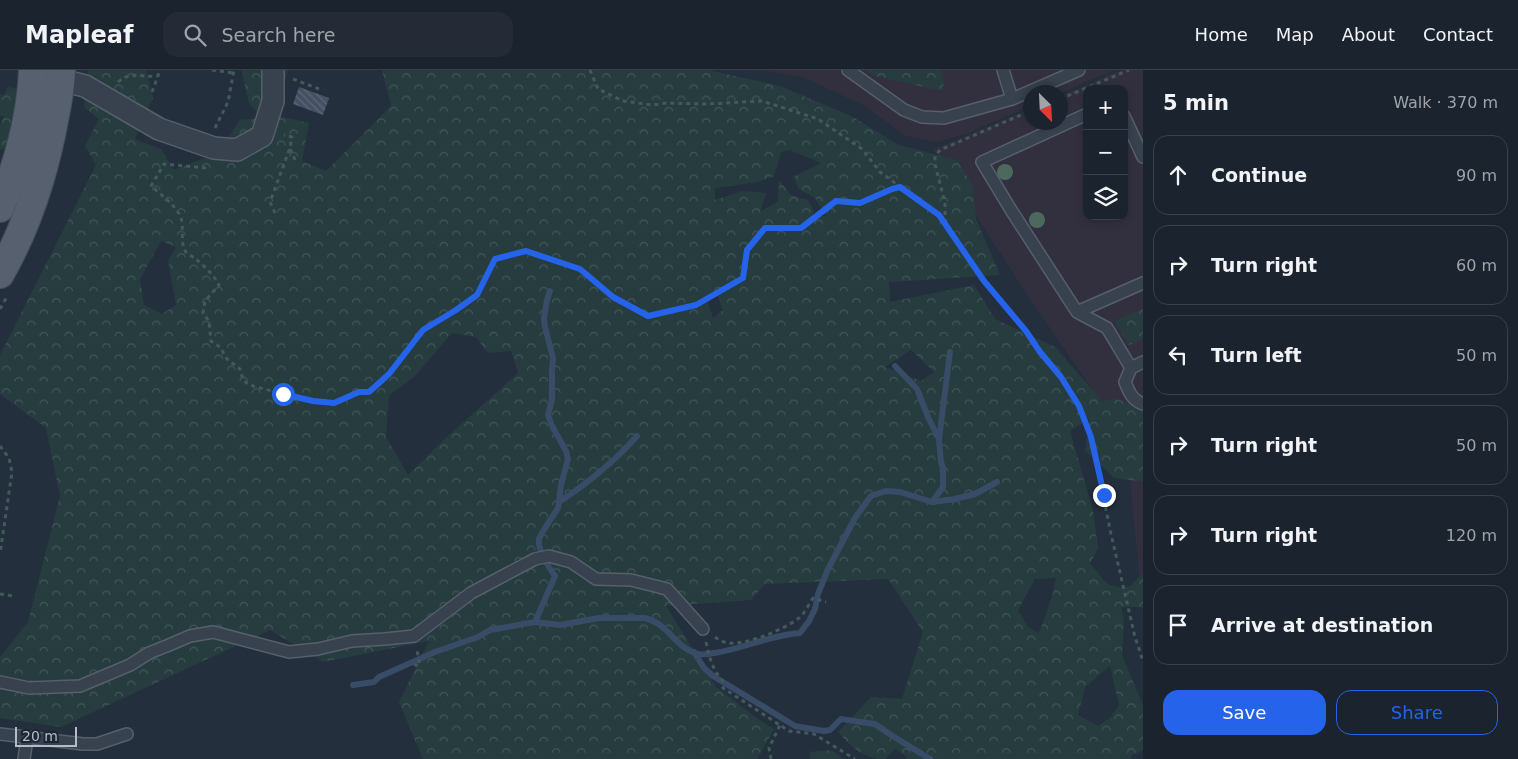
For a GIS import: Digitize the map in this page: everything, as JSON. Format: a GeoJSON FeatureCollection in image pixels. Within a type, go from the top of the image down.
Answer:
{"type":"FeatureCollection","features":[{"type":"Feature","properties":{"kind":"main road"},"geometry":{"type":"LineString","coordinates":[[0,208],[26,126],[33,70]]}},
{"type":"Feature","properties":{"kind":"main road"},"geometry":{"type":"LineString","coordinates":[[0,274],[28,216],[42,174],[53,126],[61,75]]}},
{"type":"Feature","properties":{"kind":"street"},"geometry":{"type":"LineString","coordinates":[[61,75],[85,86],[159,129],[214,148],[237,150],[262,136],[273,101],[274,70]]}},
{"type":"Feature","properties":{"kind":"lane"},"geometry":{"type":"LineString","coordinates":[[848,70],[904,110],[922,117],[944,118],[1012,99],[1079,70]]}},
{"type":"Feature","properties":{"kind":"lane"},"geometry":{"type":"LineString","coordinates":[[1003,70],[1012,99]]}},
{"type":"Feature","properties":{"kind":"lane"},"geometry":{"type":"LineString","coordinates":[[1083,116],[982,162],[1077,312],[1107,328],[1130,368]]}},
{"type":"Feature","properties":{"kind":"lane"},"geometry":{"type":"LineString","coordinates":[[1128,125],[1143,157]]}},
{"type":"Feature","properties":{"kind":"lane"},"geometry":{"type":"LineString","coordinates":[[1077,312],[1143,283]]}},
{"type":"Feature","properties":{"kind":"lane"},"geometry":{"type":"LineString","coordinates":[[1143,362],[1130,368],[1125,382],[1130,396],[1143,404]]}},
{"type":"Feature","properties":{"kind":"lane"},"geometry":{"type":"LineString","coordinates":[[0,682],[29,688],[80,686],[130,665],[149,653],[190,636],[213,632],[288,652],[318,649],[352,641],[414,636],[471,593],[535,559],[549,556],[571,562],[596,579],[631,580],[667,589],[707,632]]}},
{"type":"Feature","properties":{"kind":"lane"},"geometry":{"type":"LineString","coordinates":[[0,734],[83,744],[97,744],[127,734]]}},
{"type":"Feature","properties":{"kind":"lane"},"geometry":{"type":"LineString","coordinates":[[24,759],[27,738]]}},
{"type":"Feature","properties":{"kind":"path"},"geometry":{"type":"LineString","coordinates":[[152,92],[160,70]]}},
{"type":"Feature","properties":{"kind":"path"},"geometry":{"type":"LineString","coordinates":[[212,70],[234,71],[228,102],[215,129]]}},
{"type":"Feature","properties":{"kind":"path"},"geometry":{"type":"LineString","coordinates":[[590,70],[598,89],[622,101],[652,105],[667,102],[706,104],[762,101],[818,119],[862,149],[880,172],[939,215],[984,281],[1061,377],[1079,406],[1091,437],[1122,581],[1143,661]]}},
{"type":"Feature","properties":{"kind":"path"},"geometry":{"type":"LineString","coordinates":[[1068,96],[1129,70]]}},
{"type":"Feature","properties":{"kind":"path"},"geometry":{"type":"LineString","coordinates":[[117,83],[126,75],[157,76]]}},
{"type":"Feature","properties":{"kind":"path"},"geometry":{"type":"LineString","coordinates":[[945,224],[945,204],[935,164],[935,156],[940,150],[1023,114]]}},
{"type":"Feature","properties":{"kind":"path"},"geometry":{"type":"LineString","coordinates":[[265,128],[292,137],[290,148],[270,202],[275,213]]}},
{"type":"Feature","properties":{"kind":"path"},"geometry":{"type":"LineString","coordinates":[[290,148],[296,162]]}},
{"type":"Feature","properties":{"kind":"path"},"geometry":{"type":"LineString","coordinates":[[207,164],[206,169],[164,164],[151,186],[178,212],[181,219],[182,243],[185,251],[202,264],[216,279],[218,285],[205,302],[203,313],[208,321],[211,341],[220,347],[227,359],[240,369],[243,380],[248,385],[325,403],[334,403],[359,392],[369,392],[376,387],[389,374],[423,330],[477,295],[495,259],[526,251],[580,269],[613,297],[648,316],[696,305],[743,278],[747,250],[765,228],[801,228],[836,201],[860,203],[900,187]]}},
{"type":"Feature","properties":{"kind":"path"},"geometry":{"type":"LineString","coordinates":[[0,446],[9,458],[12,472],[0,554]]}},
{"type":"Feature","properties":{"kind":"path"},"geometry":{"type":"LineString","coordinates":[[0,594],[14,596]]}},
{"type":"Feature","properties":{"kind":"path"},"geometry":{"type":"LineString","coordinates":[[707,632],[727,643],[737,643],[762,636],[801,617],[813,598],[826,602]]}},
{"type":"Feature","properties":{"kind":"path"},"geometry":{"type":"LineString","coordinates":[[707,646],[710,660],[716,673],[722,680],[723,688],[789,731],[814,734],[855,759]]}},
{"type":"Feature","properties":{"kind":"path"},"geometry":{"type":"LineString","coordinates":[[414,665],[420,665],[418,655]]}},
{"type":"Feature","properties":{"kind":"path"},"geometry":{"type":"LineString","coordinates":[[771,759],[769,748],[780,725]]}},
{"type":"Feature","properties":{"kind":"shaded area"},"geometry":{"type":"Polygon","coordinates":[[[759,70],[1114,70],[1068,90],[1068,85],[1023,85],[1023,109],[966,134],[937,142],[906,136],[865,106],[803,77],[759,70]]]}},
{"type":"Feature","properties":{"kind":"shaded area"},"geometry":{"type":"Polygon","coordinates":[[[1121,70],[1143,70],[1143,613],[1127,449],[1116,424],[1032,302],[933,149],[1023,112],[1023,130],[1068,130],[1068,93],[1083,86],[1083,220],[1128,220],[1128,85],[1086,85],[1121,70]]]}},
{"type":"Feature","properties":{"kind":"green space"},"geometry":{"type":"Polygon","coordinates":[[[88,70],[146,70],[153,98],[135,139],[161,149],[174,170],[218,153],[240,120],[279,116],[309,123],[302,161],[326,171],[391,106],[382,70],[708,70],[780,86],[851,116],[899,145],[957,160],[973,186],[976,219],[1000,275],[889,282],[890,302],[974,285],[995,319],[1055,347],[1103,402],[1114,398],[1143,409],[1143,482],[1114,478],[1085,450],[1089,419],[1070,431],[1093,511],[1098,548],[1090,564],[1105,582],[1114,586],[1129,587],[1143,573],[1143,610],[1141,607],[1121,607],[1124,620],[1122,655],[1143,705],[1143,750],[1131,756],[1132,759],[906,759],[906,756],[895,749],[885,759],[870,757],[858,751],[838,732],[871,697],[902,699],[923,632],[888,579],[765,584],[751,600],[666,606],[716,687],[774,729],[757,759],[423,759],[399,702],[429,641],[323,662],[270,630],[61,727],[0,718],[0,657],[28,622],[60,496],[46,428],[0,394],[0,355],[96,165],[85,146],[99,119],[84,107],[88,70]],[[790,150],[781,152],[774,176],[758,182],[715,188],[715,200],[742,191],[766,193],[760,212],[778,201],[779,180],[791,195],[808,200],[814,212],[812,216],[826,216],[815,198],[799,189],[793,177],[821,163],[790,150]],[[161,241],[140,279],[144,305],[162,314],[176,305],[168,261],[176,247],[161,241]],[[717,294],[706,297],[713,318],[723,310],[717,294]],[[452,333],[413,378],[389,395],[386,437],[408,475],[518,373],[511,351],[488,353],[476,337],[452,333]],[[911,350],[885,367],[921,381],[934,372],[911,350]],[[1056,578],[1035,579],[1018,610],[1028,627],[1039,633],[1052,597],[1056,578]],[[1110,666],[1085,687],[1078,715],[1098,726],[1110,718],[1119,705],[1110,666]]]}},
{"type":"Feature","properties":{"kind":"green space"},"geometry":{"type":"Polygon","coordinates":[[[243,70],[288,70],[276,109],[256,111],[249,104],[242,73],[243,70]]]}},
{"type":"Feature","properties":{"kind":"green space"},"geometry":{"type":"Polygon","coordinates":[[[865,70],[941,70],[944,82],[942,91],[875,76],[865,70]]]}},
{"type":"Feature","properties":{"kind":"green space"},"geometry":{"type":"Polygon","coordinates":[[[8,87],[24,91],[18,142],[0,150],[0,125],[4,117],[0,115],[0,93],[3,97],[8,87]]]}},
{"type":"Feature","properties":{"kind":"green space"},"geometry":{"type":"Polygon","coordinates":[[[1143,309],[1143,339],[1129,345],[1114,321],[1143,309]]]}},
{"type":"Feature","properties":{"kind":"green space"},"geometry":{"type":"Polygon","coordinates":[[[831,750],[844,759],[810,759],[810,752],[831,750]]]}},
{"type":"Feature","properties":{"kind":"building"},"geometry":{"type":"Polygon","coordinates":[[[299,87],[329,98],[323,115],[293,104],[299,87]]]}},
{"type":"Feature","properties":{"kind":"waterway"},"geometry":{"type":"LineString","coordinates":[[550,291],[544,318],[553,358],[552,400],[548,415],[568,459],[561,485],[559,502]]}},
{"type":"Feature","properties":{"kind":"waterway"},"geometry":{"type":"LineString","coordinates":[[932,502],[943,487],[943,468],[939,440],[950,352]]}},
{"type":"Feature","properties":{"kind":"waterway"},"geometry":{"type":"LineString","coordinates":[[895,366],[917,389],[939,439]]}},
{"type":"Feature","properties":{"kind":"waterway"},"geometry":{"type":"LineString","coordinates":[[535,622],[555,576],[542,553],[539,539],[558,508],[559,502],[600,472],[637,436]]}},
{"type":"Feature","properties":{"kind":"waterway"},"geometry":{"type":"LineString","coordinates":[[353,685],[374,682],[379,677],[435,652],[478,637],[490,630],[535,622],[560,625],[599,618],[645,618],[660,625],[684,647],[698,654],[725,651],[778,636],[800,633],[815,609],[818,594],[828,569],[855,518],[871,496],[886,491],[900,492],[932,502],[975,494],[997,482]]}},
{"type":"Feature","properties":{"kind":"waterway"},"geometry":{"type":"LineString","coordinates":[[694,652],[704,668],[713,676],[795,726],[824,731],[830,730],[841,719],[875,724],[930,759]]}},
{"type":"Feature","properties":{"kind":"route"},"geometry":{"type":"LineString","coordinates":[[283,394],[313,401],[334,403],[349,395],[369,392],[389,374],[423,330],[477,295],[495,259],[526,251],[580,269],[613,297],[648,316],[696,305],[743,278],[747,250],[765,228],[801,228],[836,201],[860,203],[900,187],[939,215],[984,281],[1061,377],[1079,406],[1091,437],[1104,495]]}}]}
